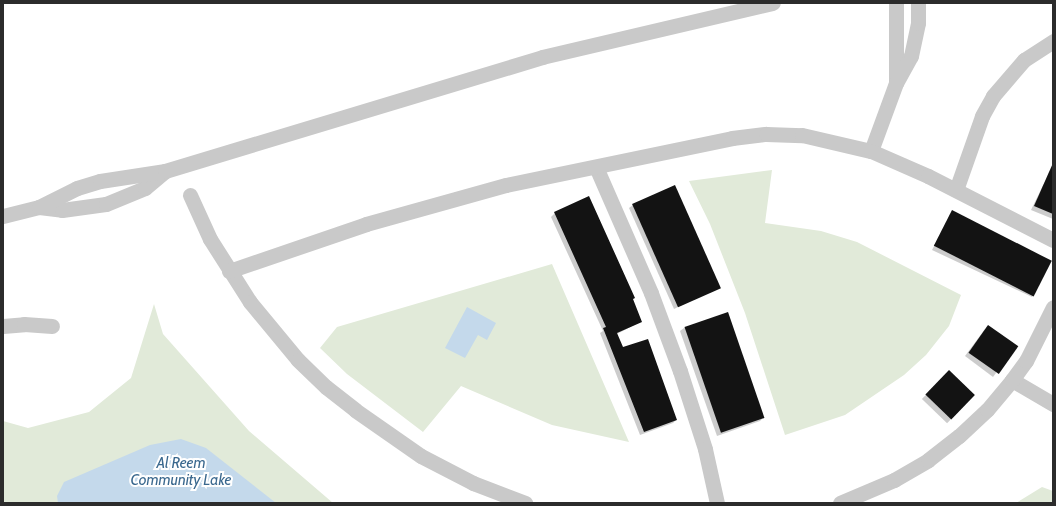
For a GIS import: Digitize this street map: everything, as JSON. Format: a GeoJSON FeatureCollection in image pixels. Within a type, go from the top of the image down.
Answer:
{"type":"FeatureCollection","features":[{"type":"Feature","properties":{"kind":"street"},"geometry":{"type":"LineString","coordinates":[[3,216],[39,207],[77,188],[100,181],[165,171],[542,57],[773,3]]}},
{"type":"Feature","properties":{"kind":"street"},"geometry":{"type":"LineString","coordinates":[[893,3],[886,38],[894,57]]}},
{"type":"Feature","properties":{"kind":"street"},"geometry":{"type":"LineString","coordinates":[[896,3],[894,57],[896,83]]}},
{"type":"Feature","properties":{"kind":"street"},"geometry":{"type":"LineString","coordinates":[[872,151],[896,83],[911,56],[918,23],[918,3]]}},
{"type":"Feature","properties":{"kind":"street"},"geometry":{"type":"LineString","coordinates":[[956,190],[982,116],[993,96],[1024,60],[1053,41]]}},
{"type":"Feature","properties":{"kind":"street"},"geometry":{"type":"LineString","coordinates":[[894,57],[905,60],[911,56]]}},
{"type":"Feature","properties":{"kind":"street"},"geometry":{"type":"LineString","coordinates":[[229,271],[297,246],[436,203],[506,185],[732,138],[766,134],[802,135],[872,151],[956,190],[1053,240]]}},
{"type":"Feature","properties":{"kind":"street"},"geometry":{"type":"LineString","coordinates":[[596,167],[651,293],[680,371],[705,448],[717,503]]}},
{"type":"Feature","properties":{"kind":"street"},"geometry":{"type":"LineString","coordinates":[[39,207],[62,210],[106,204],[145,188],[165,171]]}},
{"type":"Feature","properties":{"kind":"street"},"geometry":{"type":"LineString","coordinates":[[190,196],[229,271],[273,332],[298,360],[354,410],[421,456],[473,483],[525,503]]}},
{"type":"Feature","properties":{"kind":"street"},"geometry":{"type":"LineString","coordinates":[[840,503],[894,480],[928,460],[987,410],[1026,361],[1053,306]]}},
{"type":"Feature","properties":{"kind":"street"},"geometry":{"type":"LineString","coordinates":[[3,326],[24,324],[52,326]]}},
{"type":"Feature","properties":{"kind":"street"},"geometry":{"type":"LineString","coordinates":[[1012,380],[1053,404]]}},
{"type":"Feature","properties":{"kind":"green space"},"geometry":{"type":"Polygon","coordinates":[[[772,170],[765,223],[821,231],[857,242],[961,295],[949,326],[926,355],[904,375],[845,415],[785,435],[745,313],[710,224],[689,181],[772,170]]]}},
{"type":"Feature","properties":{"kind":"green space"},"geometry":{"type":"Polygon","coordinates":[[[552,264],[629,442],[552,425],[461,386],[423,432],[347,374],[320,348],[337,327],[552,264]]]}},
{"type":"Feature","properties":{"kind":"green space"},"geometry":{"type":"Polygon","coordinates":[[[154,304],[163,334],[249,431],[333,503],[3,503],[3,421],[28,428],[89,412],[131,378],[154,304]]]}},
{"type":"Feature","properties":{"kind":"green space"},"geometry":{"type":"Polygon","coordinates":[[[1042,487],[1053,491],[1053,503],[1016,503],[1042,487]]]}},
{"type":"Feature","properties":{"kind":"water"},"geometry":{"type":"Polygon","coordinates":[[[467,307],[496,323],[487,340],[478,335],[465,358],[445,348],[467,307]]]}},
{"type":"Feature","properties":{"kind":"water","name":"Al Reem Community Lake"},"geometry":{"type":"Polygon","coordinates":[[[181,439],[206,448],[276,503],[58,503],[57,496],[64,482],[150,445],[181,439]]]}},
{"type":"Feature","properties":{"kind":"building"},"geometry":{"type":"Polygon","coordinates":[[[1053,163],[1053,214],[1034,206],[1053,163]]]}},
{"type":"Feature","properties":{"kind":"building"},"geometry":{"type":"Polygon","coordinates":[[[675,185],[721,288],[678,307],[632,204],[675,185]]]}},
{"type":"Feature","properties":{"kind":"building"},"geometry":{"type":"Polygon","coordinates":[[[589,196],[635,298],[633,299],[642,322],[617,333],[623,347],[648,339],[677,420],[644,432],[603,328],[606,327],[554,212],[589,196]]]}},
{"type":"Feature","properties":{"kind":"building"},"geometry":{"type":"Polygon","coordinates":[[[952,210],[1052,261],[1034,296],[934,246],[952,210]]]}},
{"type":"Feature","properties":{"kind":"building"},"geometry":{"type":"Polygon","coordinates":[[[728,312],[764,418],[721,433],[685,327],[728,312]]]}},
{"type":"Feature","properties":{"kind":"building"},"geometry":{"type":"Polygon","coordinates":[[[988,325],[1018,346],[999,374],[968,353],[988,325]]]}},
{"type":"Feature","properties":{"kind":"building"},"geometry":{"type":"Polygon","coordinates":[[[949,370],[975,395],[951,419],[925,394],[949,370]]]}}]}
